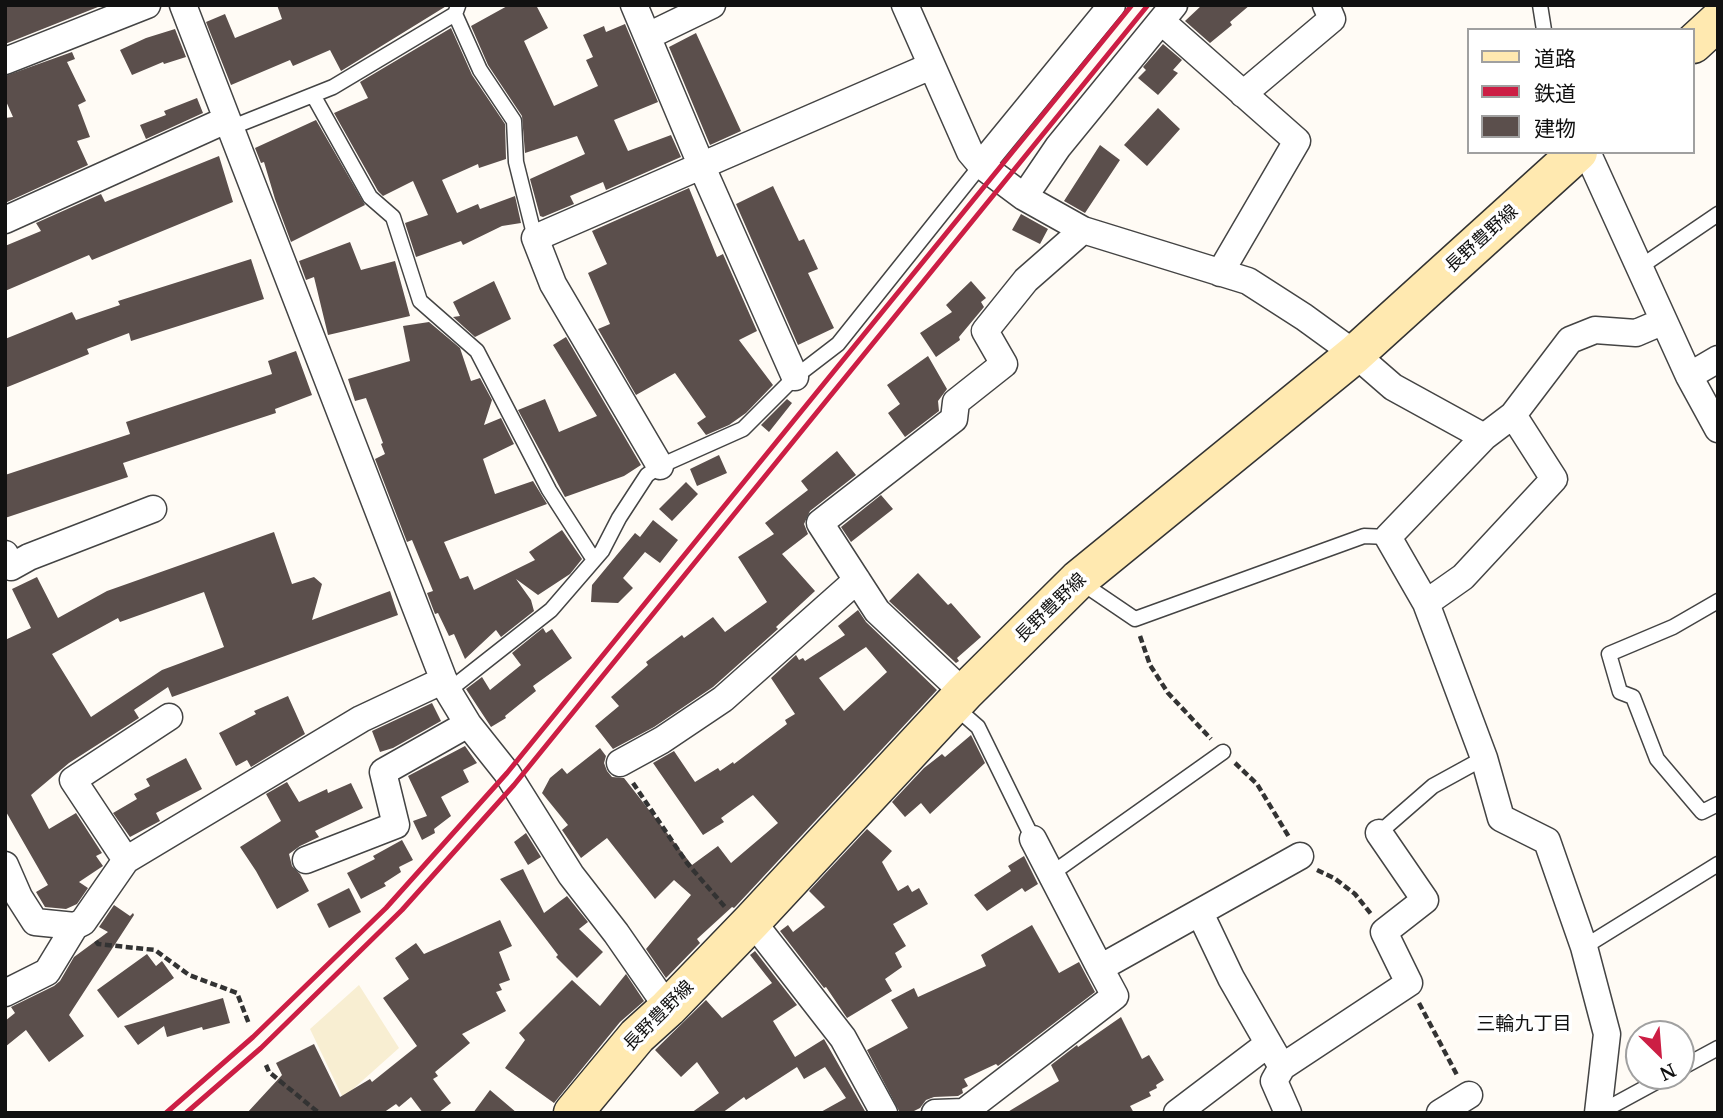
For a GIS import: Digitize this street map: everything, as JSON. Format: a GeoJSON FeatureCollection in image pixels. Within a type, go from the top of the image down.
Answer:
{"type":"FeatureCollection","features":[{"type":"Feature","properties":{"kind":"main road"},"geometry":{"type":"LineString","coordinates":[[1695,42],[1718,21]]}},
{"type":"Feature","properties":{"kind":"main road","name":"長野豊野線"},"geometry":{"type":"LineString","coordinates":[[573,1113],[637,1036],[748,925],[959,699],[1078,580],[1355,354],[1576,154]]}},
{"type":"Feature","properties":{"kind":"street"},"geometry":{"type":"LineString","coordinates":[[5,61],[147,5]]}},
{"type":"Feature","properties":{"kind":"street"},"geometry":{"type":"LineString","coordinates":[[183,5],[446,685],[468,724],[506,773],[571,875],[668,1007]]}},
{"type":"Feature","properties":{"kind":"street"},"geometry":{"type":"LineString","coordinates":[[634,5],[795,377]]}},
{"type":"Feature","properties":{"kind":"street"},"geometry":{"type":"LineString","coordinates":[[648,36],[712,5]]}},
{"type":"Feature","properties":{"kind":"street"},"geometry":{"type":"LineString","coordinates":[[905,5],[970,152],[981,165],[1024,197],[1083,230],[1248,281],[1355,354],[1393,387],[1484,437]]}},
{"type":"Feature","properties":{"kind":"street"},"geometry":{"type":"LineString","coordinates":[[981,165],[1112,5]]}},
{"type":"Feature","properties":{"kind":"street"},"geometry":{"type":"LineString","coordinates":[[1243,94],[1332,19],[1326,5]]}},
{"type":"Feature","properties":{"kind":"street"},"geometry":{"type":"LineString","coordinates":[[1024,197],[1058,147],[1167,13],[1243,94],[1297,141],[1220,273]]}},
{"type":"Feature","properties":{"kind":"street"},"geometry":{"type":"LineString","coordinates":[[660,466],[553,284],[535,238],[931,66]]}},
{"type":"Feature","properties":{"kind":"street"},"geometry":{"type":"LineString","coordinates":[[5,220],[228,124]]}},
{"type":"Feature","properties":{"kind":"street"},"geometry":{"type":"LineString","coordinates":[[1588,154],[1689,376],[1718,429]]}},
{"type":"Feature","properties":{"kind":"street"},"geometry":{"type":"LineString","coordinates":[[959,699],[877,611],[820,523],[954,419],[956,402],[1004,364],[985,331],[1027,280],[1083,230]]}},
{"type":"Feature","properties":{"kind":"street"},"geometry":{"type":"LineString","coordinates":[[1599,1113],[1607,1034],[1584,947],[1547,841],[1501,818],[1484,758],[1426,603],[1388,537],[1484,437],[1513,415],[1570,340],[1595,330],[1636,333],[1664,321]]}},
{"type":"Feature","properties":{"kind":"street"},"geometry":{"type":"LineString","coordinates":[[1689,376],[1718,359]]}},
{"type":"Feature","properties":{"kind":"street"},"geometry":{"type":"LineString","coordinates":[[1426,603],[1463,577],[1554,479],[1513,415]]}},
{"type":"Feature","properties":{"kind":"street"},"geometry":{"type":"LineString","coordinates":[[7,568],[153,509]]}},
{"type":"Feature","properties":{"kind":"street"},"geometry":{"type":"LineString","coordinates":[[620,763],[662,740],[723,699],[857,580]]}},
{"type":"Feature","properties":{"kind":"street"},"geometry":{"type":"LineString","coordinates":[[5,993],[47,972],[126,860],[361,719],[446,685]]}},
{"type":"Feature","properties":{"kind":"street"},"geometry":{"type":"LineString","coordinates":[[126,860],[73,780],[169,717]]}},
{"type":"Feature","properties":{"kind":"street"},"geometry":{"type":"LineString","coordinates":[[306,860],[396,824],[383,772],[468,724]]}},
{"type":"Feature","properties":{"kind":"street"},"geometry":{"type":"LineString","coordinates":[[1289,1113],[1274,1081],[1282,1067],[1409,983],[1384,932],[1424,900],[1380,833]]}},
{"type":"Feature","properties":{"kind":"street"},"geometry":{"type":"LineString","coordinates":[[935,1113],[964,1112],[1115,996],[1033,839]]}},
{"type":"Feature","properties":{"kind":"street"},"geometry":{"type":"LineString","coordinates":[[1100,968],[1300,856]]}},
{"type":"Feature","properties":{"kind":"street"},"geometry":{"type":"LineString","coordinates":[[5,865],[12,897],[35,922],[79,924]]}},
{"type":"Feature","properties":{"kind":"street"},"geometry":{"type":"LineString","coordinates":[[1200,913],[1231,978],[1282,1067]]}},
{"type":"Feature","properties":{"kind":"street"},"geometry":{"type":"LineString","coordinates":[[748,925],[843,1038],[884,1113]]}},
{"type":"Feature","properties":{"kind":"street"},"geometry":{"type":"LineString","coordinates":[[1177,1113],[1268,1044]]}},
{"type":"Feature","properties":{"kind":"street"},"geometry":{"type":"LineString","coordinates":[[1440,1113],[1469,1095]]}},
{"type":"Feature","properties":{"kind":"lane"},"geometry":{"type":"LineString","coordinates":[[1540,5],[1544,28]]}},
{"type":"Feature","properties":{"kind":"lane"},"geometry":{"type":"LineString","coordinates":[[228,124],[332,87],[457,10],[480,70],[514,121],[516,162],[535,238]]}},
{"type":"Feature","properties":{"kind":"lane"},"geometry":{"type":"LineString","coordinates":[[313,95],[370,197],[393,217],[419,301],[477,351],[549,490],[594,560]]}},
{"type":"Feature","properties":{"kind":"lane"},"geometry":{"type":"LineString","coordinates":[[446,685],[551,610],[594,560],[647,475],[660,466],[743,429],[795,377],[838,344],[981,165]]}},
{"type":"Feature","properties":{"kind":"lane"},"geometry":{"type":"LineString","coordinates":[[1640,267],[1718,214]]}},
{"type":"Feature","properties":{"kind":"lane"},"geometry":{"type":"LineString","coordinates":[[1078,580],[1135,619],[1364,536],[1388,537]]}},
{"type":"Feature","properties":{"kind":"lane"},"geometry":{"type":"LineString","coordinates":[[1718,601],[1673,627],[1609,654],[1620,692],[1633,697],[1657,759],[1702,812],[1718,804]]}},
{"type":"Feature","properties":{"kind":"lane"},"geometry":{"type":"LineString","coordinates":[[959,699],[978,727],[1033,839]]}},
{"type":"Feature","properties":{"kind":"lane"},"geometry":{"type":"LineString","coordinates":[[1052,874],[1223,752]]}},
{"type":"Feature","properties":{"kind":"lane"},"geometry":{"type":"LineString","coordinates":[[1380,833],[1433,786],[1484,758]]}},
{"type":"Feature","properties":{"kind":"lane"},"geometry":{"type":"LineString","coordinates":[[1584,947],[1718,864]]}},
{"type":"Feature","properties":{"kind":"lane"},"geometry":{"type":"LineString","coordinates":[[1695,1060],[1718,1048]]}},
{"type":"Feature","properties":{"kind":"lane"},"geometry":{"type":"LineString","coordinates":[[1599,1113],[1641,1090]]}},
{"type":"Feature","properties":{"kind":"path"},"geometry":{"type":"LineString","coordinates":[[1135,619],[1150,665],[1168,693],[1257,784],[1300,856],[1355,894],[1384,932]]}},
{"type":"Feature","properties":{"kind":"path"},"geometry":{"type":"LineString","coordinates":[[620,763],[687,863],[748,925]]}},
{"type":"Feature","properties":{"kind":"path"},"geometry":{"type":"LineString","coordinates":[[79,924],[98,944],[155,950],[188,975],[237,993],[249,1024]]}},
{"type":"Feature","properties":{"kind":"path"},"geometry":{"type":"LineString","coordinates":[[1409,983],[1469,1095]]}},
{"type":"Feature","properties":{"kind":"path"},"geometry":{"type":"LineString","coordinates":[[265,1065],[269,1072],[319,1113]]}},
{"type":"Feature","properties":{"kind":"shaded area"},"geometry":{"type":"Polygon","coordinates":[[[359,985],[399,1048],[343,1098],[310,1029],[359,985]]]}},
{"type":"Feature","properties":{"kind":"building"},"geometry":{"type":"Polygon","coordinates":[[[5,5],[103,5],[5,44],[5,5]]]}},
{"type":"Feature","properties":{"kind":"building"},"geometry":{"type":"Polygon","coordinates":[[[277,5],[448,5],[341,71],[330,50],[293,66],[290,60],[231,85],[206,22],[225,14],[235,38],[282,19],[277,5]]]}},
{"type":"Feature","properties":{"kind":"building"},"geometry":{"type":"Polygon","coordinates":[[[509,5],[536,5],[548,28],[524,41],[554,106],[598,86],[586,60],[593,57],[583,35],[604,26],[606,32],[625,24],[658,102],[614,120],[628,151],[671,135],[681,157],[606,190],[603,182],[570,196],[574,204],[540,216],[530,179],[585,154],[577,136],[525,153],[522,116],[488,65],[471,26],[509,5]]]}},
{"type":"Feature","properties":{"kind":"building"},"geometry":{"type":"Polygon","coordinates":[[[1202,5],[1250,5],[1230,22],[1232,25],[1210,43],[1185,21],[1202,5]]]}},
{"type":"Feature","properties":{"kind":"building"},"geometry":{"type":"Polygon","coordinates":[[[451,28],[472,75],[505,124],[506,159],[479,168],[478,164],[442,180],[457,213],[478,204],[480,209],[515,196],[521,223],[502,226],[463,245],[461,241],[416,257],[405,223],[428,215],[413,181],[383,196],[334,113],[368,98],[360,82],[451,28]]]}},
{"type":"Feature","properties":{"kind":"building"},"geometry":{"type":"Polygon","coordinates":[[[175,29],[186,57],[164,64],[163,62],[132,75],[120,50],[175,29]]]}},
{"type":"Feature","properties":{"kind":"building"},"geometry":{"type":"Polygon","coordinates":[[[696,33],[741,131],[710,145],[669,47],[696,33]]]}},
{"type":"Feature","properties":{"kind":"building"},"geometry":{"type":"Polygon","coordinates":[[[1163,44],[1182,60],[1173,70],[1178,73],[1158,95],[1138,78],[1146,70],[1143,67],[1163,44]]]}},
{"type":"Feature","properties":{"kind":"building"},"geometry":{"type":"Polygon","coordinates":[[[72,52],[75,59],[67,62],[86,101],[78,105],[90,137],[77,141],[88,165],[5,203],[5,118],[13,117],[5,99],[5,76],[72,52]]]}},
{"type":"Feature","properties":{"kind":"building"},"geometry":{"type":"Polygon","coordinates":[[[197,98],[203,113],[146,139],[140,125],[166,115],[164,111],[197,98]]]}},
{"type":"Feature","properties":{"kind":"building"},"geometry":{"type":"Polygon","coordinates":[[[1158,108],[1180,129],[1147,166],[1124,145],[1158,108]]]}},
{"type":"Feature","properties":{"kind":"building"},"geometry":{"type":"Polygon","coordinates":[[[316,120],[365,205],[291,242],[264,162],[261,163],[255,148],[316,120]]]}},
{"type":"Feature","properties":{"kind":"building"},"geometry":{"type":"Polygon","coordinates":[[[1100,145],[1120,160],[1085,213],[1064,201],[1100,145]]]}},
{"type":"Feature","properties":{"kind":"building"},"geometry":{"type":"Polygon","coordinates":[[[219,156],[233,202],[92,260],[89,255],[5,291],[5,246],[41,231],[36,223],[101,194],[105,202],[219,156]]]}},
{"type":"Feature","properties":{"kind":"building"},"geometry":{"type":"Polygon","coordinates":[[[773,186],[799,241],[804,239],[818,269],[808,273],[834,328],[798,345],[736,204],[773,186]]]}},
{"type":"Feature","properties":{"kind":"building"},"geometry":{"type":"Polygon","coordinates":[[[689,188],[717,257],[723,254],[757,331],[739,340],[773,385],[746,413],[729,425],[706,435],[697,423],[706,417],[675,373],[636,395],[598,329],[610,324],[588,273],[607,264],[592,231],[689,188]]]}},
{"type":"Feature","properties":{"kind":"building"},"geometry":{"type":"Polygon","coordinates":[[[1021,214],[1048,229],[1040,244],[1012,230],[1021,214]]]}},
{"type":"Feature","properties":{"kind":"building"},"geometry":{"type":"Polygon","coordinates":[[[350,242],[361,270],[395,261],[410,316],[328,335],[314,277],[306,280],[299,261],[350,242]]]}},
{"type":"Feature","properties":{"kind":"building"},"geometry":{"type":"Polygon","coordinates":[[[251,259],[264,299],[131,341],[129,333],[87,349],[89,354],[5,388],[5,339],[72,312],[76,320],[120,305],[118,301],[251,259]]]}},
{"type":"Feature","properties":{"kind":"building"},"geometry":{"type":"Polygon","coordinates":[[[494,281],[511,319],[475,337],[453,317],[460,316],[453,302],[494,281]]]}},
{"type":"Feature","properties":{"kind":"building"},"geometry":{"type":"Polygon","coordinates":[[[971,281],[986,298],[981,302],[984,307],[959,337],[960,340],[936,357],[920,333],[952,312],[946,305],[971,281]]]}},
{"type":"Feature","properties":{"kind":"building"},"geometry":{"type":"Polygon","coordinates":[[[429,322],[460,348],[471,381],[480,378],[492,400],[484,425],[501,418],[514,444],[483,459],[495,494],[533,481],[547,504],[444,542],[460,579],[468,576],[474,590],[535,560],[529,552],[562,530],[582,559],[570,574],[538,595],[516,579],[531,600],[534,611],[501,637],[496,630],[465,659],[454,634],[449,636],[438,613],[435,614],[427,593],[433,591],[412,540],[407,542],[375,459],[385,454],[381,444],[383,443],[366,398],[355,401],[348,379],[410,361],[403,326],[429,322]]]}},
{"type":"Feature","properties":{"kind":"building"},"geometry":{"type":"Polygon","coordinates":[[[566,337],[641,465],[624,476],[565,497],[518,410],[545,399],[559,432],[597,416],[553,345],[566,337]]]}},
{"type":"Feature","properties":{"kind":"building"},"geometry":{"type":"Polygon","coordinates":[[[296,351],[312,395],[275,409],[276,413],[123,463],[128,477],[5,518],[5,475],[130,434],[126,422],[272,374],[268,361],[296,351]]]}},
{"type":"Feature","properties":{"kind":"building"},"geometry":{"type":"Polygon","coordinates":[[[928,356],[947,389],[938,401],[939,411],[905,437],[888,413],[900,404],[887,385],[928,356]]]}},
{"type":"Feature","properties":{"kind":"building"},"geometry":{"type":"Polygon","coordinates":[[[787,399],[792,403],[769,432],[761,425],[787,399]]]}},
{"type":"Feature","properties":{"kind":"building"},"geometry":{"type":"Polygon","coordinates":[[[837,451],[856,475],[810,511],[804,524],[808,534],[782,554],[815,591],[776,627],[778,629],[713,687],[654,727],[613,749],[595,726],[619,706],[611,697],[648,665],[646,662],[682,635],[684,638],[713,617],[725,632],[767,602],[738,557],[774,534],[765,523],[808,490],[801,481],[837,451]]]}},
{"type":"Feature","properties":{"kind":"building"},"geometry":{"type":"Polygon","coordinates":[[[719,455],[727,473],[697,486],[690,469],[719,455]]]}},
{"type":"Feature","properties":{"kind":"building"},"geometry":{"type":"Polygon","coordinates":[[[686,482],[698,494],[672,521],[659,509],[686,482]]]}},
{"type":"Feature","properties":{"kind":"building"},"geometry":{"type":"Polygon","coordinates":[[[881,495],[893,509],[851,542],[841,527],[881,495]]]}},
{"type":"Feature","properties":{"kind":"building"},"geometry":{"type":"Polygon","coordinates":[[[653,520],[678,540],[660,563],[645,552],[623,578],[633,588],[618,603],[591,602],[592,585],[635,533],[640,537],[653,520]]]}},
{"type":"Feature","properties":{"kind":"building"},"geometry":{"type":"Polygon","coordinates":[[[274,532],[292,584],[314,577],[322,584],[312,620],[390,591],[398,615],[172,697],[168,687],[134,710],[139,718],[69,763],[31,795],[49,829],[76,813],[102,853],[96,856],[103,866],[79,882],[88,888],[77,904],[66,909],[45,907],[36,892],[48,885],[5,810],[5,640],[31,628],[12,589],[37,577],[58,618],[107,591],[274,532]],[[204,592],[120,622],[118,618],[52,654],[91,717],[162,670],[224,647],[204,592]]]}},
{"type":"Feature","properties":{"kind":"building"},"geometry":{"type":"Polygon","coordinates":[[[918,573],[948,605],[951,603],[981,637],[957,658],[959,661],[956,663],[889,601],[918,573]]]}},
{"type":"Feature","properties":{"kind":"building"},"geometry":{"type":"Polygon","coordinates":[[[858,610],[866,622],[937,690],[736,906],[697,939],[700,943],[666,978],[646,949],[691,895],[674,880],[655,899],[607,838],[581,858],[562,830],[568,825],[542,793],[550,778],[562,768],[567,774],[600,748],[606,756],[604,763],[607,771],[612,777],[624,778],[692,865],[718,846],[731,863],[778,823],[753,795],[721,818],[724,822],[703,835],[653,763],[674,751],[695,782],[718,768],[720,771],[733,762],[734,764],[787,724],[785,720],[795,714],[771,678],[796,655],[799,660],[803,658],[805,661],[845,635],[838,626],[858,610]],[[866,647],[819,678],[844,711],[887,672],[866,647]]]}},
{"type":"Feature","properties":{"kind":"building"},"geometry":{"type":"Polygon","coordinates":[[[543,628],[546,633],[552,629],[572,658],[533,686],[536,691],[505,716],[506,718],[491,727],[466,689],[482,677],[490,690],[521,665],[512,653],[543,628]]]}},
{"type":"Feature","properties":{"kind":"building"},"geometry":{"type":"Polygon","coordinates":[[[288,696],[305,734],[251,767],[247,760],[236,766],[219,733],[256,714],[254,711],[288,696]]]}},
{"type":"Feature","properties":{"kind":"building"},"geometry":{"type":"Polygon","coordinates":[[[432,703],[441,721],[393,748],[380,752],[372,731],[432,703]]]}},
{"type":"Feature","properties":{"kind":"building"},"geometry":{"type":"Polygon","coordinates":[[[971,735],[985,763],[930,814],[921,803],[905,817],[892,802],[924,768],[942,754],[945,757],[971,735]]]}},
{"type":"Feature","properties":{"kind":"building"},"geometry":{"type":"Polygon","coordinates":[[[465,746],[477,763],[463,770],[469,782],[441,797],[451,816],[434,829],[435,833],[422,840],[413,821],[427,816],[408,776],[465,746]]]}},
{"type":"Feature","properties":{"kind":"building"},"geometry":{"type":"Polygon","coordinates":[[[186,758],[202,789],[156,813],[160,821],[130,837],[113,813],[137,799],[134,794],[150,786],[146,779],[186,758]]]}},
{"type":"Feature","properties":{"kind":"building"},"geometry":{"type":"Polygon","coordinates":[[[287,782],[299,802],[327,789],[328,793],[351,783],[363,808],[315,831],[319,837],[289,854],[292,866],[300,874],[309,891],[277,909],[240,847],[281,821],[266,794],[287,782]]]}},
{"type":"Feature","properties":{"kind":"building"},"geometry":{"type":"Polygon","coordinates":[[[867,829],[892,851],[882,862],[898,891],[908,885],[912,892],[919,888],[928,904],[893,924],[906,946],[895,953],[902,967],[885,979],[892,991],[847,1018],[826,987],[824,988],[780,931],[788,925],[793,932],[825,907],[809,891],[867,829]]]}},
{"type":"Feature","properties":{"kind":"building"},"geometry":{"type":"Polygon","coordinates":[[[526,833],[541,857],[528,865],[514,842],[526,833]]]}},
{"type":"Feature","properties":{"kind":"building"},"geometry":{"type":"Polygon","coordinates":[[[402,840],[413,860],[399,867],[401,872],[384,883],[386,886],[361,899],[347,873],[375,859],[373,856],[402,840]]]}},
{"type":"Feature","properties":{"kind":"building"},"geometry":{"type":"Polygon","coordinates":[[[1024,856],[1038,884],[1025,892],[1022,888],[987,911],[974,895],[1011,871],[1008,866],[1024,856]]]}},
{"type":"Feature","properties":{"kind":"building"},"geometry":{"type":"Polygon","coordinates":[[[523,869],[544,913],[567,896],[588,922],[579,929],[603,952],[577,978],[556,957],[558,955],[500,879],[523,869]]]}},
{"type":"Feature","properties":{"kind":"building"},"geometry":{"type":"Polygon","coordinates":[[[349,888],[361,912],[329,928],[317,904],[349,888]]]}},
{"type":"Feature","properties":{"kind":"building"},"geometry":{"type":"Polygon","coordinates":[[[114,905],[130,916],[133,913],[134,915],[69,1015],[84,1036],[49,1062],[26,1030],[5,1047],[5,1021],[15,1013],[11,1007],[60,981],[74,957],[108,932],[99,927],[114,905]]]}},
{"type":"Feature","properties":{"kind":"building"},"geometry":{"type":"Polygon","coordinates":[[[500,920],[512,946],[499,952],[510,980],[499,984],[502,990],[496,992],[506,1011],[462,1034],[470,1043],[435,1072],[438,1076],[433,1079],[451,1103],[438,1113],[423,1113],[411,1097],[399,1107],[396,1104],[383,1113],[247,1113],[282,1075],[276,1063],[314,1044],[340,1097],[370,1079],[372,1082],[417,1046],[383,998],[409,979],[395,958],[416,943],[424,954],[500,920]]]}},
{"type":"Feature","properties":{"kind":"building"},"geometry":{"type":"Polygon","coordinates":[[[1032,925],[1059,973],[1079,962],[1095,992],[998,1066],[996,1064],[964,1079],[968,1086],[962,1089],[963,1093],[958,1096],[934,1097],[910,1113],[900,1113],[867,1050],[908,1028],[891,1000],[914,988],[918,997],[986,966],[981,955],[1032,925]]]}},
{"type":"Feature","properties":{"kind":"building"},"geometry":{"type":"Polygon","coordinates":[[[755,951],[797,1005],[773,1021],[795,1057],[824,1039],[866,1113],[819,1113],[846,1098],[825,1067],[804,1079],[797,1067],[746,1100],[744,1097],[722,1113],[691,1113],[719,1093],[697,1062],[681,1077],[655,1050],[706,1000],[722,1018],[772,983],[750,955],[755,951]]]}},
{"type":"Feature","properties":{"kind":"building"},"geometry":{"type":"Polygon","coordinates":[[[147,954],[156,966],[162,961],[174,978],[118,1018],[97,990],[147,954]]]}},
{"type":"Feature","properties":{"kind":"building"},"geometry":{"type":"Polygon","coordinates":[[[626,974],[644,1001],[620,1022],[554,1103],[505,1068],[525,1040],[519,1033],[572,980],[600,1006],[626,974]]]}},
{"type":"Feature","properties":{"kind":"building"},"geometry":{"type":"Polygon","coordinates":[[[223,998],[230,1023],[203,1030],[202,1027],[167,1037],[164,1026],[138,1045],[124,1026],[223,998]]]}},
{"type":"Feature","properties":{"kind":"building"},"geometry":{"type":"Polygon","coordinates":[[[1121,1017],[1142,1059],[1149,1055],[1164,1080],[1149,1092],[1151,1096],[1130,1106],[1134,1113],[1006,1113],[1059,1081],[1051,1065],[1121,1017]]]}},
{"type":"Feature","properties":{"kind":"building"},"geometry":{"type":"Polygon","coordinates":[[[490,1090],[517,1113],[473,1113],[490,1090]]]}},
{"type":"Feature","properties":{"kind":"railway"},"geometry":{"type":"LineString","coordinates":[[166,1113],[253,1037],[386,908],[507,773],[1132,5]]}},
{"type":"Feature","properties":{"kind":"railway"},"geometry":{"type":"LineString","coordinates":[[186,1113],[261,1048],[402,910],[514,785],[1148,5]]}},
{"type":"Feature","properties":{"kind":"district","name":"三輪九丁目"},"geometry":{"type":"Point","coordinates":[1524,1025]}}]}
